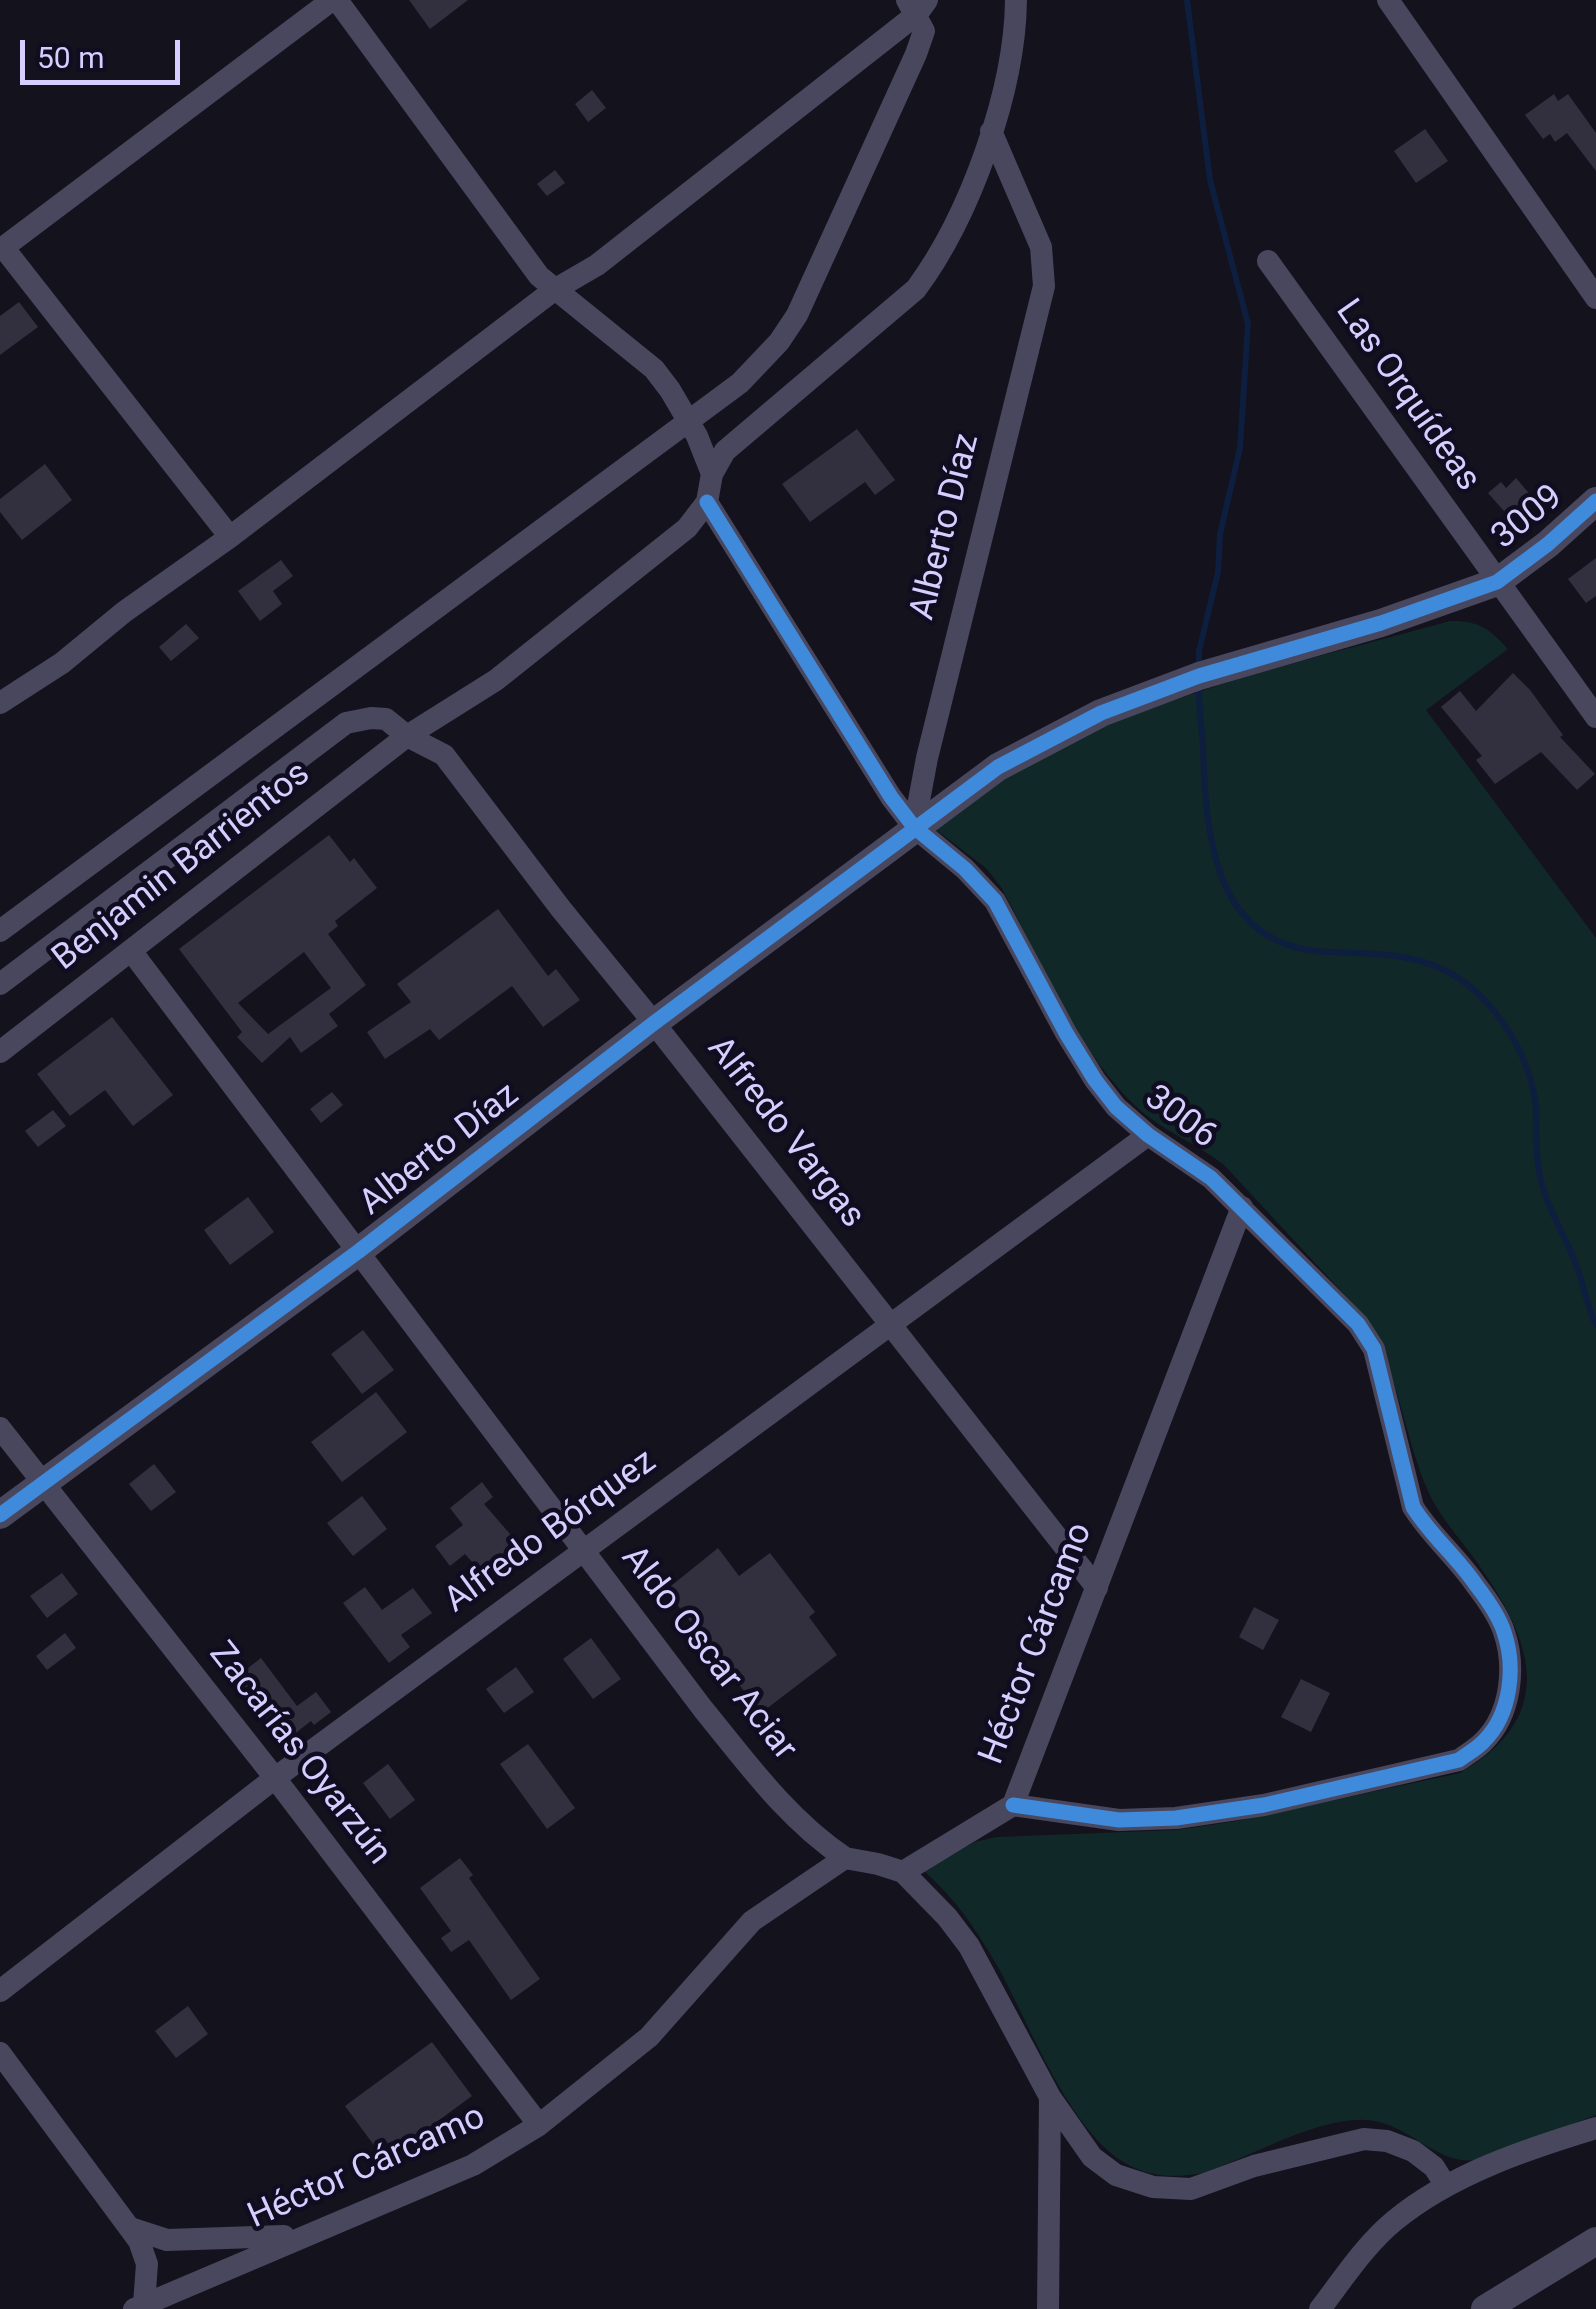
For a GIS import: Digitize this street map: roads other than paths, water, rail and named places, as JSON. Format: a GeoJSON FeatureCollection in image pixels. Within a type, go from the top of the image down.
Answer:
{"type":"FeatureCollection","features":[{"type":"Feature","properties":{"kind":"street"},"geometry":{"type":"LineString","coordinates":[[230,536],[2,248],[334,0],[540,276],[654,369],[689,421],[712,474]]}},
{"type":"Feature","properties":{"kind":"street"},"geometry":{"type":"LineString","coordinates":[[707,502],[712,474],[725,451],[916,290],[937,262],[966,206],[991,131],[1012,55],[1016,0]]}},
{"type":"Feature","properties":{"kind":"street"},"geometry":{"type":"LineString","coordinates":[[1388,0],[1596,298]]}},
{"type":"Feature","properties":{"kind":"street"},"geometry":{"type":"LineString","coordinates":[[0,703],[62,664],[124,612],[554,290],[597,265],[917,4],[924,31],[916,54],[797,315],[779,342],[740,384],[0,931]]}},
{"type":"Feature","properties":{"kind":"street","name":"Alberto Díaz"},"geometry":{"type":"LineString","coordinates":[[0,1515],[359,1251],[914,827],[927,758],[1044,286],[1041,247],[991,131]]}},
{"type":"Feature","properties":{"kind":"street","name":"Las Orquídeas"},"geometry":{"type":"LineString","coordinates":[[1268,261],[1596,717]]}},
{"type":"Feature","properties":{"kind":"street","name":"3009"},"geometry":{"type":"LineString","coordinates":[[914,827],[998,766],[1101,713],[1199,676],[1382,623],[1496,582],[1548,544],[1596,501]]}},
{"type":"Feature","properties":{"kind":"street","name":"3006"},"geometry":{"type":"LineString","coordinates":[[707,502],[892,797],[914,827],[965,869],[995,901],[1095,1080],[1116,1107],[1148,1135],[1211,1178],[1358,1324],[1374,1349],[1413,1507],[1427,1530],[1475,1583],[1504,1631],[1509,1694],[1500,1719],[1484,1741],[1459,1760],[1264,1805],[1176,1818],[1118,1820],[1012,1804]]}},
{"type":"Feature","properties":{"kind":"street","name":"Benjamin Barrientos"},"geometry":{"type":"LineString","coordinates":[[0,1052],[407,736],[496,680],[687,528],[707,502]]}},
{"type":"Feature","properties":{"kind":"street","name":"Benjamin Barrientos"},"geometry":{"type":"LineString","coordinates":[[0,984],[346,723],[371,718],[386,720],[407,736]]}},
{"type":"Feature","properties":{"kind":"street","name":"Alfredo Vargas"},"geometry":{"type":"LineString","coordinates":[[407,736],[444,755],[560,909],[654,1023],[1097,1588]]}},
{"type":"Feature","properties":{"kind":"street","name":"Aldo Oscar Aciar"},"geometry":{"type":"LineString","coordinates":[[132,952],[703,1709],[791,1816],[844,1858]]}},
{"type":"Feature","properties":{"kind":"street","name":"Alfredo Bórquez"},"geometry":{"type":"LineString","coordinates":[[0,1991],[275,1778],[1148,1135]]}},
{"type":"Feature","properties":{"kind":"street","name":"Héctor Cárcamo"},"geometry":{"type":"LineString","coordinates":[[903,1872],[1012,1804],[1242,1208]]}},
{"type":"Feature","properties":{"kind":"street","name":"Zacarías Oyarzún"},"geometry":{"type":"LineString","coordinates":[[0,1428],[275,1778],[539,2124]]}},
{"type":"Feature","properties":{"kind":"street"},"geometry":{"type":"LineString","coordinates":[[844,1858],[903,1872],[947,1917],[969,1946],[1050,2096],[1092,2157],[1116,2175],[1153,2187],[1191,2189],[1254,2166],[1364,2140],[1387,2141],[1413,2152],[1434,2167],[1446,2186]]}},
{"type":"Feature","properties":{"kind":"street","name":"Héctor Cárcamo"},"geometry":{"type":"LineString","coordinates":[[139,2307],[473,2166],[539,2124],[649,2037],[752,1921],[844,1858]]}},
{"type":"Feature","properties":{"kind":"street"},"geometry":{"type":"LineString","coordinates":[[0,2053],[139,2241],[146,2264],[139,2307]]}},
{"type":"Feature","properties":{"kind":"street"},"geometry":{"type":"LineString","coordinates":[[1048,2309],[1050,2096]]}},
{"type":"Feature","properties":{"kind":"street"},"geometry":{"type":"LineString","coordinates":[[1320,2309],[1360,2256],[1395,2220],[1446,2186],[1531,2148],[1596,2128]]}},
{"type":"Feature","properties":{"kind":"street"},"geometry":{"type":"LineString","coordinates":[[130,2228],[167,2240],[305,2235]]}},
{"type":"Feature","properties":{"kind":"street"},"geometry":{"type":"LineString","coordinates":[[1485,2309],[1596,2240]]}},
{"type":"Feature","properties":{"kind":"waterway"},"geometry":{"type":"LineString","coordinates":[[1187,0],[1210,180],[1248,324],[1240,448],[1220,534],[1218,572],[1199,651],[1199,667]]}},
{"type":"Feature","properties":{"kind":"waterway"},"geometry":{"type":"LineString","coordinates":[[1199,685],[1213,850],[1223,881],[1239,909],[1261,931],[1291,946],[1399,957],[1440,968],[1477,992],[1494,1011],[1515,1042],[1529,1076],[1543,1188],[1577,1267],[1596,1325]]}}]}
